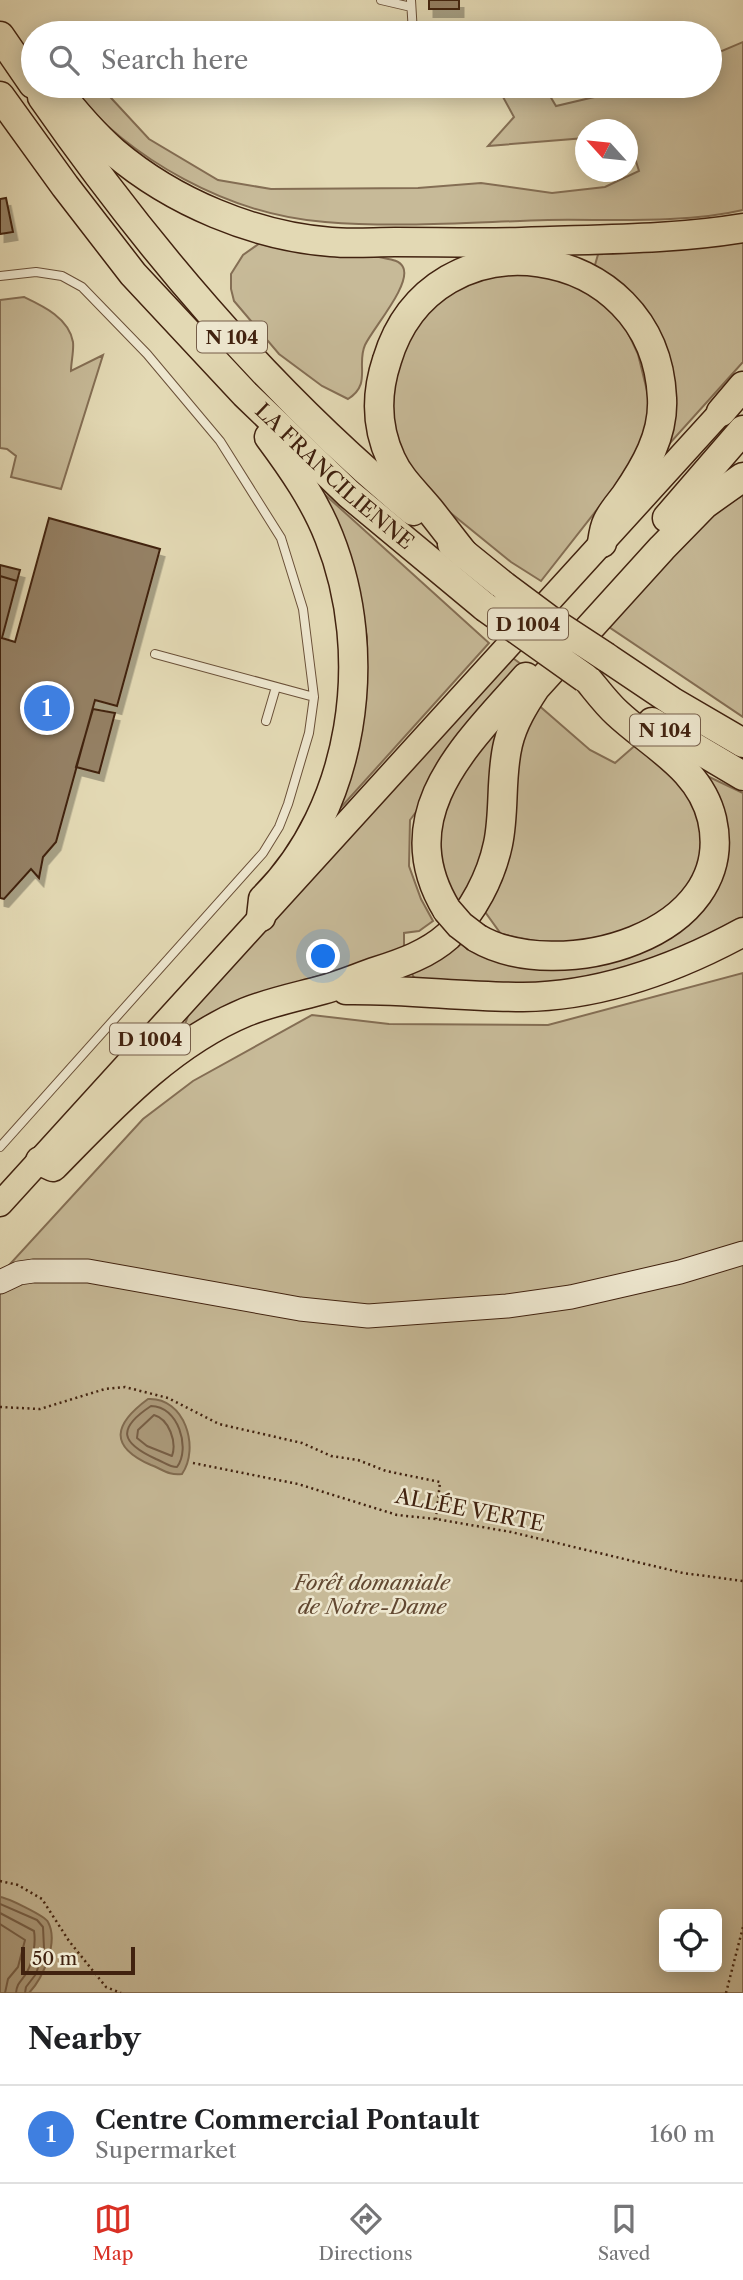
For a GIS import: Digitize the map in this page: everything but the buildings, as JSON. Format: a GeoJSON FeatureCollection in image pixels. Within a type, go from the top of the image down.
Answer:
{"type":"FeatureCollection","features":[{"type":"Feature","properties":{"kind":"highway"},"geometry":{"type":"LineString","coordinates":[[0,15],[21,43]]}},
{"type":"Feature","properties":{"kind":"highway","name":"LA FRANCILIENNE"},"geometry":{"type":"LineString","coordinates":[[0,36],[21,66]]}},
{"type":"Feature","properties":{"kind":"highway","name":"LA FRANCILIENNE"},"geometry":{"type":"LineString","coordinates":[[0,96],[133,274],[245,394],[349,494],[495,597],[587,680],[743,776]]}},
{"type":"Feature","properties":{"kind":"highway","name":"LA FRANCILIENNE"},"geometry":{"type":"LineString","coordinates":[[43,98],[140,230],[265,373],[317,427],[465,555],[495,597],[551,621],[674,702],[743,743]]}},
{"type":"Feature","properties":{"kind":"highway"},"geometry":{"type":"LineString","coordinates":[[64,98],[114,152],[153,181],[211,212],[271,231],[331,242],[494,242],[654,238],[743,228]]}},
{"type":"Feature","properties":{"kind":"highway"},"geometry":{"type":"LineString","coordinates":[[465,555],[407,486],[394,466],[380,429],[379,397],[391,345],[407,318],[425,298],[447,281],[473,268],[506,260],[546,263],[588,276],[617,298],[637,320],[653,354],[662,397],[662,416],[655,443],[632,486],[607,522],[602,542]]}},
{"type":"Feature","properties":{"kind":"highway"},"geometry":{"type":"LineString","coordinates":[[188,333],[211,374],[266,432],[304,489],[330,537],[348,611],[352,648],[352,698],[339,767],[327,802],[310,836],[287,872],[262,899],[261,917]]}},
{"type":"Feature","properties":{"kind":"highway","name":"D 1004"},"geometry":{"type":"LineString","coordinates":[[721,412],[743,388]]}},
{"type":"Feature","properties":{"kind":"highway"},"geometry":{"type":"LineString","coordinates":[[587,680],[618,714],[675,760],[700,791],[712,820],[714,839],[711,864],[691,903],[663,926],[642,937],[601,951],[562,955],[508,951],[477,938],[460,925],[447,910],[430,876],[425,839],[430,811],[442,783],[470,743],[501,706],[743,430]]}},
{"type":"Feature","properties":{"kind":"highway"},"geometry":{"type":"LineString","coordinates":[[40,1161],[53,1167],[145,1077],[218,1025],[268,1004],[322,990],[402,963],[448,936],[480,894],[494,855],[508,741],[524,705],[536,687],[662,548],[705,504],[743,477]]}},
{"type":"Feature","properties":{"kind":"highway"},"geometry":{"type":"LineString","coordinates":[[709,722],[743,728]]}},
{"type":"Feature","properties":{"kind":"highway"},"geometry":{"type":"LineString","coordinates":[[322,990],[376,989],[524,997],[566,993],[607,986],[665,969],[707,952],[743,932]]}},
{"type":"Feature","properties":{"kind":"main road","name":"D 1004"},"geometry":{"type":"LineString","coordinates":[[0,1204],[721,412]]}},
{"type":"Feature","properties":{"kind":"street"},"geometry":{"type":"LineString","coordinates":[[0,1282],[26,1272],[62,1269],[88,1271],[300,1309],[368,1315],[507,1306],[571,1297],[680,1272],[743,1253]]}},
{"type":"Feature","properties":{"kind":"lane"},"geometry":{"type":"LineString","coordinates":[[381,0],[411,3],[412,21]]}},
{"type":"Feature","properties":{"kind":"lane"},"geometry":{"type":"LineString","coordinates":[[0,276],[36,272],[62,276],[82,287],[147,354],[220,441],[281,538],[303,609],[314,697],[309,733],[284,817],[263,853],[0,1147]]}},
{"type":"Feature","properties":{"kind":"lane"},"geometry":{"type":"LineString","coordinates":[[155,654],[314,697]]}},
{"type":"Feature","properties":{"kind":"lane"},"geometry":{"type":"LineString","coordinates":[[266,721],[276,687]]}},
{"type":"Feature","properties":{"kind":"path"},"geometry":{"type":"LineString","coordinates":[[0,1407],[40,1409],[105,1389],[125,1387],[168,1398],[219,1424],[302,1443],[331,1455],[358,1460],[386,1471],[440,1482],[436,1519]]}},
{"type":"Feature","properties":{"kind":"path","name":"ALLÉE VERTE"},"geometry":{"type":"LineString","coordinates":[[193,1463],[298,1484],[397,1515],[511,1532],[683,1573],[743,1581]]}},
{"type":"Feature","properties":{"kind":"path"},"geometry":{"type":"LineString","coordinates":[[0,1881],[18,1885],[42,1899],[69,1941],[106,1987],[121,1993]]}},
{"type":"Feature","properties":{"kind":"path"},"geometry":{"type":"LineString","coordinates":[[726,1993],[743,1927]]}},
{"type":"Feature","properties":{"kind":"green space"},"geometry":{"type":"Polygon","coordinates":[[[743,42],[743,210],[671,219],[381,224],[325,222],[289,217],[218,195],[152,160],[121,137],[81,98],[111,98],[149,139],[218,180],[271,189],[418,188],[481,183],[552,193],[605,187],[616,182],[638,182],[638,119],[575,119],[575,139],[488,146],[514,117],[504,98],[551,98],[556,106],[590,98],[722,98],[722,51],[743,42]]]}},
{"type":"Feature","properties":{"kind":"green space"},"geometry":{"type":"Polygon","coordinates":[[[743,240],[743,362],[662,452],[622,289],[595,265],[599,251],[743,240]]]}},
{"type":"Feature","properties":{"kind":"green space"},"geometry":{"type":"Polygon","coordinates":[[[260,243],[379,257],[396,261],[403,267],[404,275],[397,295],[365,345],[360,387],[348,399],[322,386],[279,354],[234,301],[231,274],[243,255],[260,243]]]}},
{"type":"Feature","properties":{"kind":"green space"},"geometry":{"type":"Polygon","coordinates":[[[487,271],[571,279],[617,309],[650,380],[648,434],[639,456],[541,581],[511,562],[415,484],[391,425],[390,381],[409,327],[447,292],[487,271]]]}},
{"type":"Feature","properties":{"kind":"green space"},"geometry":{"type":"Polygon","coordinates":[[[24,297],[54,314],[66,326],[73,342],[71,371],[103,355],[61,489],[11,477],[16,456],[7,449],[0,448],[0,300],[24,297]]]}},
{"type":"Feature","properties":{"kind":"green space"},"geometry":{"type":"Polygon","coordinates":[[[310,481],[489,643],[335,814],[359,736],[367,686],[367,637],[351,558],[310,481]]]}},
{"type":"Feature","properties":{"kind":"green space"},"geometry":{"type":"Polygon","coordinates":[[[743,495],[743,717],[603,623],[709,515],[743,495]]]}},
{"type":"Feature","properties":{"kind":"green space"},"geometry":{"type":"Polygon","coordinates":[[[510,656],[525,667],[410,820],[409,866],[421,899],[433,921],[419,931],[404,933],[404,953],[290,985],[253,998],[211,1021],[184,1027],[189,1013],[510,656]]]}},
{"type":"Feature","properties":{"kind":"green space"},"geometry":{"type":"Polygon","coordinates":[[[526,683],[491,827],[464,903],[453,903],[439,875],[435,815],[526,683]]]}},
{"type":"Feature","properties":{"kind":"green space"},"geometry":{"type":"Polygon","coordinates":[[[536,703],[590,750],[615,763],[639,742],[683,780],[704,819],[700,863],[678,902],[646,927],[596,940],[555,945],[501,934],[483,909],[515,756],[536,703]]]}},
{"type":"Feature","properties":{"kind":"green space"},"geometry":{"type":"Polygon","coordinates":[[[703,774],[743,793],[743,923],[616,975],[498,987],[415,979],[410,971],[453,938],[534,963],[699,908],[703,774]]]}},
{"type":"Feature","properties":{"kind":"green space","name":"Forêt domaniale de Notre-Dame"},"geometry":{"type":"Polygon","coordinates":[[[743,973],[743,1993],[0,1993],[0,1275],[143,1119],[193,1081],[312,1015],[389,1024],[548,1025],[743,973]]]}},
{"type":"Feature","properties":{"kind":"water"},"geometry":{"type":"Polygon","coordinates":[[[148,1399],[171,1406],[186,1426],[189,1451],[182,1474],[169,1473],[137,1458],[122,1442],[121,1434],[128,1417],[148,1399]]]}},
{"type":"Feature","properties":{"kind":"water"},"geometry":{"type":"Polygon","coordinates":[[[0,1897],[40,1916],[48,1922],[51,1930],[48,1959],[29,1993],[0,1993],[0,1897]]]}},
{"type":"Feature","properties":{"kind":"place","name":"Centre Commercial Pontault"},"geometry":{"type":"Point","coordinates":[47,708]}}]}
